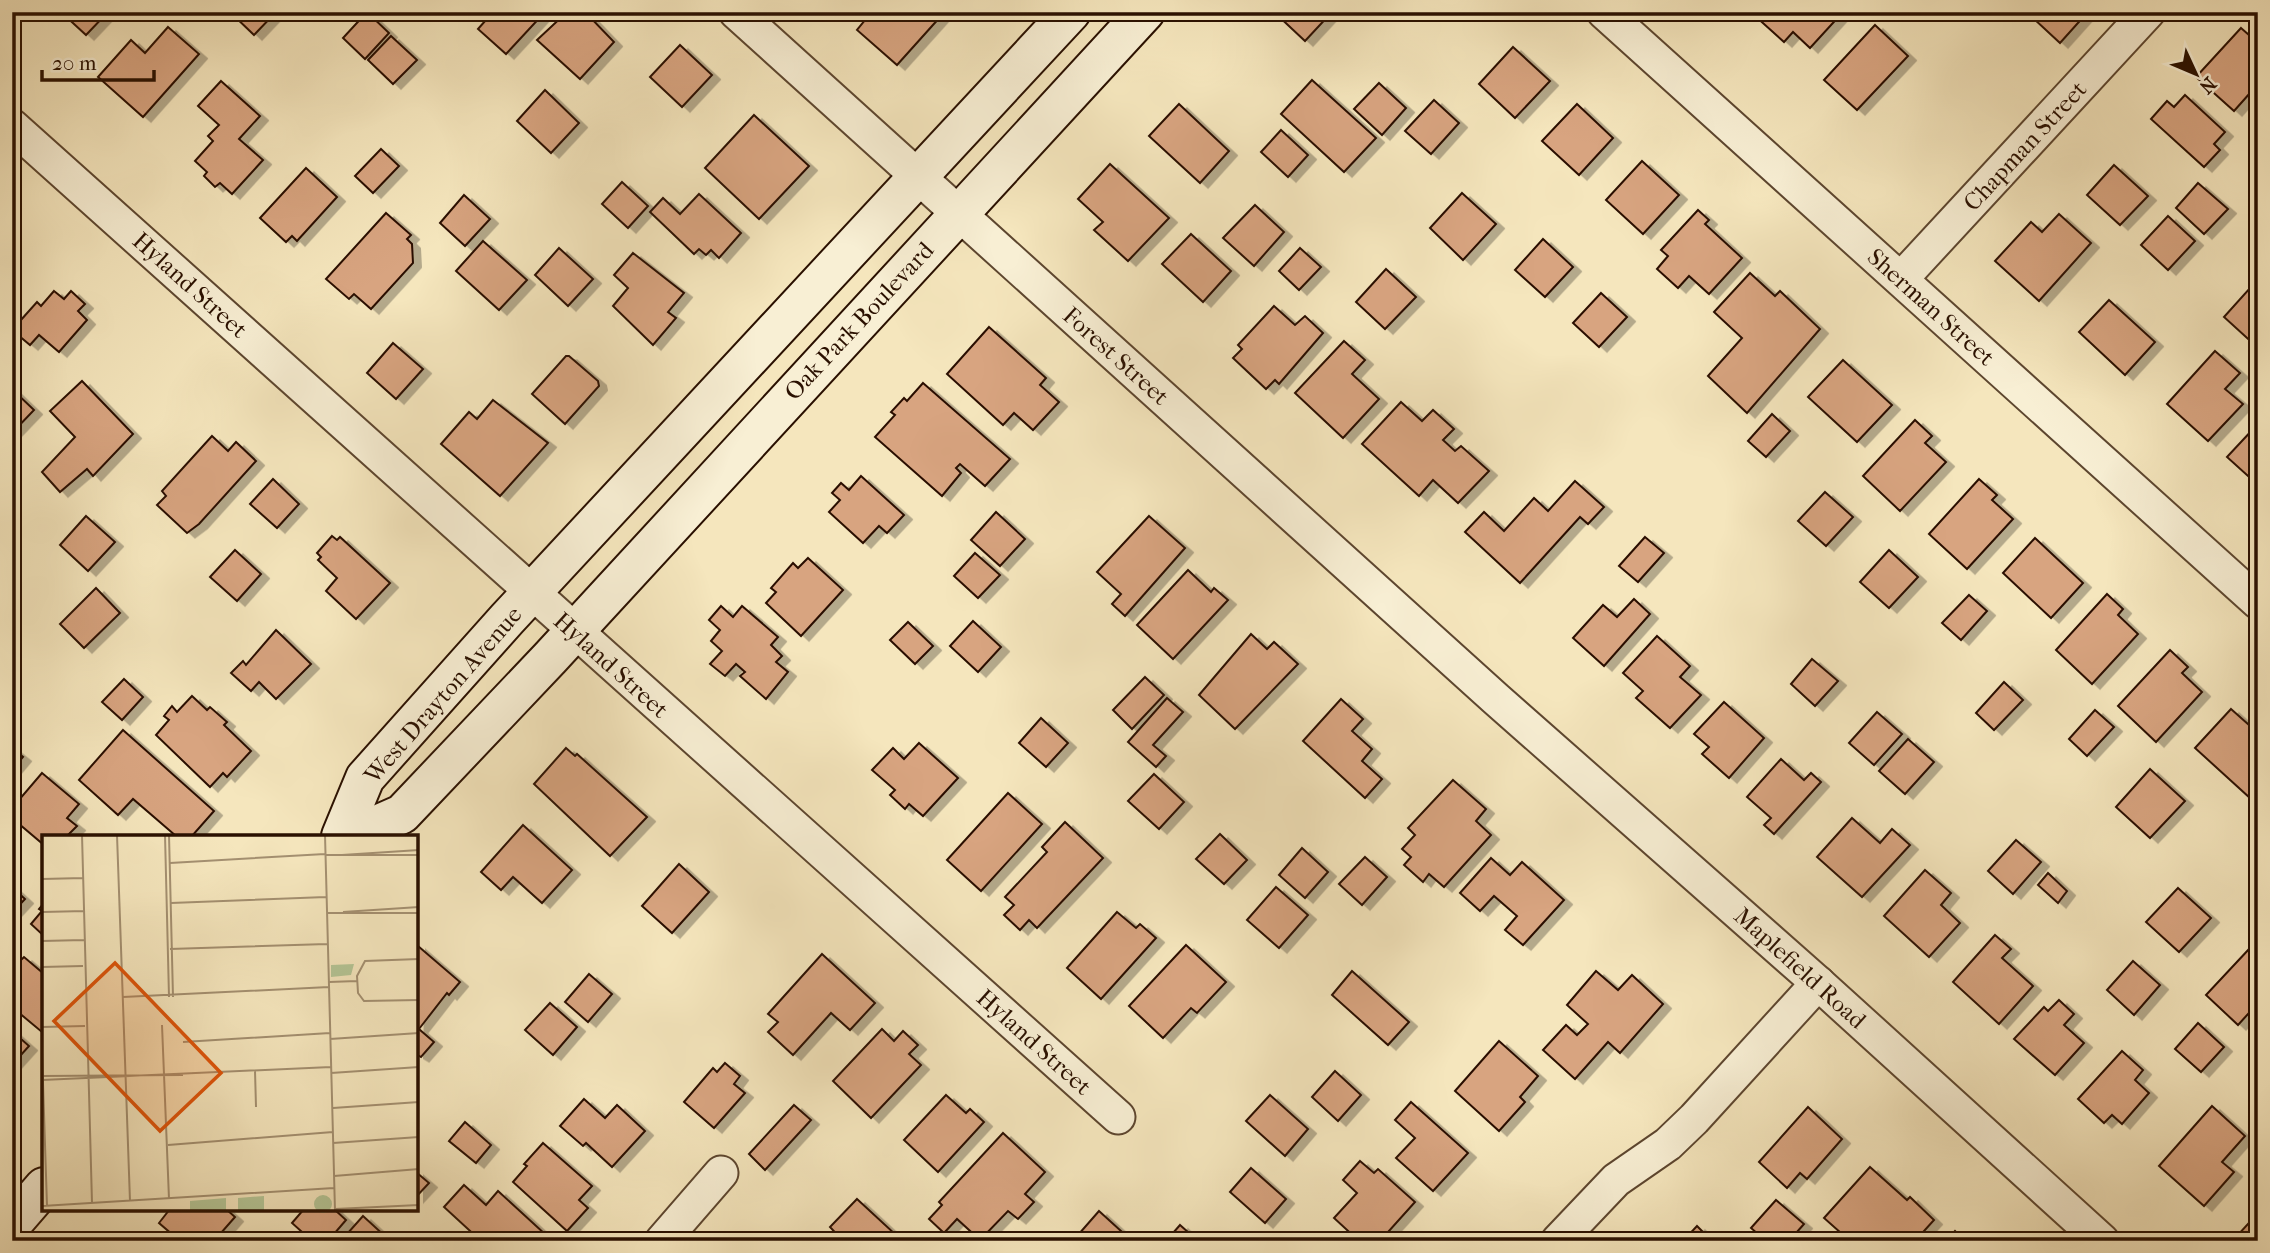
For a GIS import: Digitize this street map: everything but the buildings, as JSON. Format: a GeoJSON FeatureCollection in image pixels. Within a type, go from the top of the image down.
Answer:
{"type":"FeatureCollection","features":[{"type":"Feature","properties":{"kind":"street","name":"Forest Street"},"geometry":{"type":"LineString","coordinates":[[736,12],[1496,699]]}},
{"type":"Feature","properties":{"kind":"street"},"geometry":{"type":"LineString","coordinates":[[532,594],[1072,12]]}},
{"type":"Feature","properties":{"kind":"street","name":"Oak Park Boulevard"},"geometry":{"type":"LineString","coordinates":[[574,631],[1145,12]]}},
{"type":"Feature","properties":{"kind":"street","name":"Sherman Street"},"geometry":{"type":"LineString","coordinates":[[1604,12],[2258,602]]}},
{"type":"Feature","properties":{"kind":"street","name":"Chapman Street"},"geometry":{"type":"LineString","coordinates":[[1901,279],[2148,12]]}},
{"type":"Feature","properties":{"kind":"street","name":"Hyland Street"},"geometry":{"type":"LineString","coordinates":[[12,126],[1118,1117]]}},
{"type":"Feature","properties":{"kind":"street","name":"West Drayton Avenue"},"geometry":{"type":"LineString","coordinates":[[341,835],[365,778],[532,594]]}},
{"type":"Feature","properties":{"kind":"street","name":"West Drayton Avenue"},"geometry":{"type":"LineString","coordinates":[[354,835],[402,814],[574,631]]}},
{"type":"Feature","properties":{"kind":"street","name":"Maplefield Road"},"geometry":{"type":"LineString","coordinates":[[1496,699],[1818,983],[2102,1241]]}},
{"type":"Feature","properties":{"kind":"street"},"geometry":{"type":"LineString","coordinates":[[1558,1241],[1616,1180],[1668,1144],[1694,1119],[1818,983]]}},
{"type":"Feature","properties":{"kind":"street"},"geometry":{"type":"LineString","coordinates":[[662,1241],[721,1173]]}},
{"type":"Feature","properties":{"kind":"street"},"geometry":{"type":"LineString","coordinates":[[12,1224],[42,1189]]}}]}
